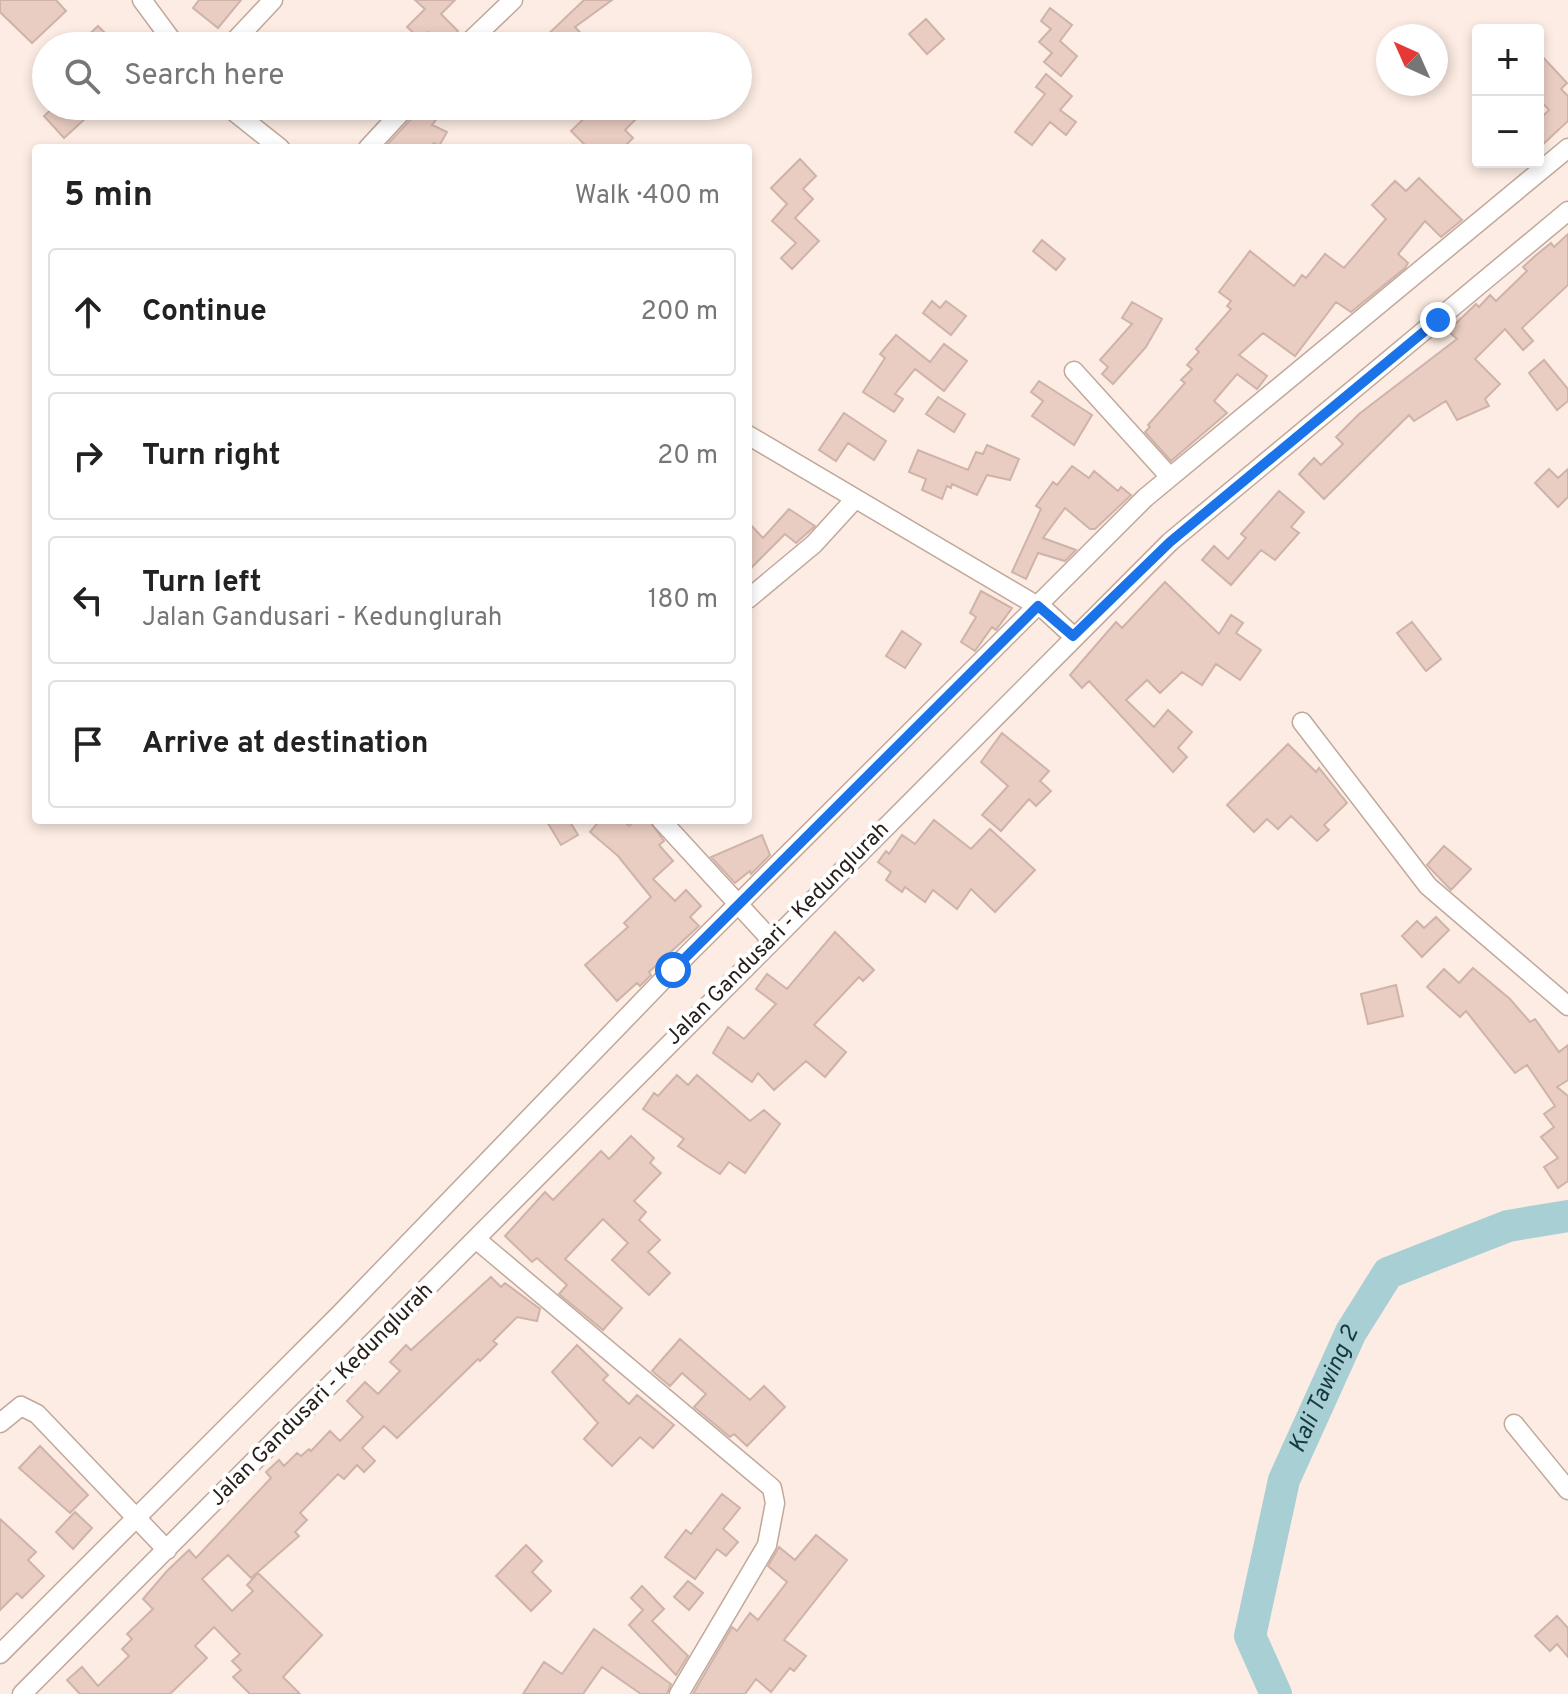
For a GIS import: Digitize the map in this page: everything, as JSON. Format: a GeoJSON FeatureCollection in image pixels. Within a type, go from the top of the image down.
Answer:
{"type":"FeatureCollection","features":[{"type":"Feature","properties":{"kind":"street"},"geometry":{"type":"LineString","coordinates":[[142,0],[166,32]]}},
{"type":"Feature","properties":{"kind":"street"},"geometry":{"type":"LineString","coordinates":[[243,32],[273,0]]}},
{"type":"Feature","properties":{"kind":"street"},"geometry":{"type":"LineString","coordinates":[[480,32],[513,0]]}},
{"type":"Feature","properties":{"kind":"street"},"geometry":{"type":"LineString","coordinates":[[245,120],[275,144]]}},
{"type":"Feature","properties":{"kind":"street"},"geometry":{"type":"LineString","coordinates":[[372,144],[394,120]]}},
{"type":"Feature","properties":{"kind":"street"},"geometry":{"type":"LineString","coordinates":[[0,1654],[144,1525],[338,1316],[1170,477],[1568,148]]}},
{"type":"Feature","properties":{"kind":"street","name":"Jalan Gandusari - Kedunglurah"},"geometry":{"type":"LineString","coordinates":[[22,1694],[477,1240],[766,935],[1067,630],[1566,217]]}},
{"type":"Feature","properties":{"kind":"street"},"geometry":{"type":"LineString","coordinates":[[1074,371],[1170,477]]}},
{"type":"Feature","properties":{"kind":"street"},"geometry":{"type":"LineString","coordinates":[[752,437],[1042,608],[1067,630]]}},
{"type":"Feature","properties":{"kind":"street"},"geometry":{"type":"LineString","coordinates":[[752,596],[814,544],[855,499]]}},
{"type":"Feature","properties":{"kind":"street"},"geometry":{"type":"LineString","coordinates":[[1302,722],[1428,886],[1568,1006]]}},
{"type":"Feature","properties":{"kind":"street"},"geometry":{"type":"LineString","coordinates":[[665,824],[766,935]]}},
{"type":"Feature","properties":{"kind":"street"},"geometry":{"type":"LineString","coordinates":[[477,1240],[772,1488],[775,1503],[767,1545],[679,1694]]}},
{"type":"Feature","properties":{"kind":"street"},"geometry":{"type":"LineString","coordinates":[[0,1423],[14,1409],[29,1408],[167,1550]]}},
{"type":"Feature","properties":{"kind":"street"},"geometry":{"type":"LineString","coordinates":[[1514,1424],[1568,1490]]}},
{"type":"Feature","properties":{"kind":"building"},"geometry":{"type":"Polygon","coordinates":[[[0,0],[56,0],[66,11],[44,32],[32,32],[32,43],[0,12],[0,0]]]}},
{"type":"Feature","properties":{"kind":"building"},"geometry":{"type":"Polygon","coordinates":[[[199,0],[241,0],[218,28],[193,8],[199,0]]]}},
{"type":"Feature","properties":{"kind":"building"},"geometry":{"type":"Polygon","coordinates":[[[415,0],[455,0],[441,14],[458,31],[412,32],[407,27],[425,9],[415,0]]]}},
{"type":"Feature","properties":{"kind":"building"},"geometry":{"type":"Polygon","coordinates":[[[584,0],[612,0],[575,27],[579,32],[550,32],[584,0]]]}},
{"type":"Feature","properties":{"kind":"building"},"geometry":{"type":"Polygon","coordinates":[[[1050,8],[1072,25],[1060,41],[1077,56],[1061,76],[1044,62],[1052,53],[1039,42],[1051,29],[1041,21],[1050,8]]]}},
{"type":"Feature","properties":{"kind":"building"},"geometry":{"type":"Polygon","coordinates":[[[926,19],[944,39],[927,54],[909,34],[926,19]]]}},
{"type":"Feature","properties":{"kind":"building"},"geometry":{"type":"Polygon","coordinates":[[[1544,58],[1567,83],[1561,89],[1568,96],[1568,121],[1544,143],[1544,115],[1549,110],[1544,105],[1544,58]]]}},
{"type":"Feature","properties":{"kind":"building"},"geometry":{"type":"Polygon","coordinates":[[[1046,74],[1072,96],[1060,110],[1076,122],[1066,135],[1050,122],[1032,145],[1015,132],[1045,94],[1036,87],[1046,74]]]}},
{"type":"Feature","properties":{"kind":"building"},"geometry":{"type":"Polygon","coordinates":[[[48,120],[84,120],[64,138],[48,120]]]}},
{"type":"Feature","properties":{"kind":"building"},"geometry":{"type":"Polygon","coordinates":[[[410,120],[436,120],[432,125],[447,132],[440,144],[388,144],[410,120]]]}},
{"type":"Feature","properties":{"kind":"building"},"geometry":{"type":"Polygon","coordinates":[[[582,120],[635,120],[625,130],[633,138],[627,144],[584,144],[571,131],[582,120]]]}},
{"type":"Feature","properties":{"kind":"building"},"geometry":{"type":"Polygon","coordinates":[[[800,159],[816,176],[803,189],[813,199],[795,218],[819,241],[792,269],[781,258],[796,243],[772,221],[787,204],[771,188],[800,159]]]}},
{"type":"Feature","properties":{"kind":"building"},"geometry":{"type":"Polygon","coordinates":[[[1419,178],[1462,220],[1441,237],[1425,221],[1398,254],[1408,263],[1405,268],[1351,312],[1336,302],[1295,356],[1263,333],[1239,355],[1267,376],[1257,389],[1237,374],[1214,401],[1227,413],[1171,461],[1145,432],[1185,383],[1181,380],[1192,369],[1187,365],[1199,352],[1196,349],[1231,309],[1227,306],[1231,301],[1219,292],[1250,251],[1294,286],[1302,275],[1306,278],[1325,254],[1344,268],[1386,219],[1372,205],[1395,181],[1406,191],[1419,178]]]}},
{"type":"Feature","properties":{"kind":"building"},"geometry":{"type":"Polygon","coordinates":[[[1568,234],[1568,285],[1522,328],[1533,341],[1523,350],[1505,329],[1475,359],[1500,384],[1485,399],[1489,406],[1457,420],[1446,401],[1414,421],[1409,415],[1324,499],[1299,474],[1314,458],[1321,465],[1343,444],[1336,437],[1359,414],[1457,339],[1448,331],[1476,304],[1479,307],[1490,295],[1496,301],[1527,271],[1523,267],[1551,243],[1554,247],[1568,234]]]}},
{"type":"Feature","properties":{"kind":"building"},"geometry":{"type":"Polygon","coordinates":[[[1042,240],[1065,259],[1056,270],[1033,251],[1042,240]]]}},
{"type":"Feature","properties":{"kind":"building"},"geometry":{"type":"Polygon","coordinates":[[[932,301],[940,308],[946,301],[966,316],[951,335],[923,313],[932,301]]]}},
{"type":"Feature","properties":{"kind":"building"},"geometry":{"type":"Polygon","coordinates":[[[1132,302],[1162,319],[1146,347],[1113,384],[1102,374],[1108,367],[1100,360],[1132,324],[1122,318],[1132,302]]]}},
{"type":"Feature","properties":{"kind":"building"},"geometry":{"type":"Polygon","coordinates":[[[896,335],[930,362],[944,344],[967,361],[944,391],[915,369],[895,394],[903,399],[894,412],[863,392],[885,358],[880,354],[896,335]]]}},
{"type":"Feature","properties":{"kind":"building"},"geometry":{"type":"Polygon","coordinates":[[[1544,360],[1568,389],[1568,401],[1557,410],[1529,373],[1544,360]]]}},
{"type":"Feature","properties":{"kind":"building"},"geometry":{"type":"Polygon","coordinates":[[[1039,381],[1092,415],[1074,445],[1032,416],[1043,401],[1031,392],[1039,381]]]}},
{"type":"Feature","properties":{"kind":"building"},"geometry":{"type":"Polygon","coordinates":[[[938,397],[965,414],[954,432],[926,414],[938,397]]]}},
{"type":"Feature","properties":{"kind":"building"},"geometry":{"type":"Polygon","coordinates":[[[844,413],[886,441],[874,460],[848,443],[836,461],[819,450],[844,413]]]}},
{"type":"Feature","properties":{"kind":"building"},"geometry":{"type":"Polygon","coordinates":[[[987,445],[1019,459],[1010,480],[987,475],[977,495],[952,484],[951,488],[947,486],[942,499],[922,490],[926,479],[909,472],[918,450],[968,470],[976,452],[983,454],[987,445]]]}},
{"type":"Feature","properties":{"kind":"building"},"geometry":{"type":"Polygon","coordinates":[[[1072,466],[1089,478],[1094,471],[1118,491],[1121,487],[1131,495],[1095,529],[1090,529],[1065,508],[1043,538],[1076,550],[1065,561],[1038,553],[1026,579],[1012,572],[1041,509],[1036,506],[1053,482],[1057,485],[1072,466]]]}},
{"type":"Feature","properties":{"kind":"building"},"geometry":{"type":"Polygon","coordinates":[[[1549,469],[1558,478],[1568,469],[1568,497],[1558,507],[1535,483],[1549,469]]]}},
{"type":"Feature","properties":{"kind":"building"},"geometry":{"type":"Polygon","coordinates":[[[1279,491],[1304,512],[1291,527],[1299,533],[1275,560],[1261,550],[1231,585],[1202,560],[1214,546],[1228,559],[1246,538],[1241,534],[1279,491]]]}},
{"type":"Feature","properties":{"kind":"building"},"geometry":{"type":"Polygon","coordinates":[[[789,509],[815,526],[796,543],[785,534],[752,567],[752,526],[763,538],[789,509]]]}},
{"type":"Feature","properties":{"kind":"building"},"geometry":{"type":"Polygon","coordinates":[[[1165,582],[1219,634],[1231,615],[1243,623],[1236,633],[1261,650],[1240,680],[1216,664],[1202,685],[1182,672],[1160,693],[1147,680],[1126,700],[1154,727],[1168,710],[1192,732],[1178,748],[1187,757],[1173,772],[1089,681],[1082,688],[1070,675],[1116,622],[1122,628],[1165,582]]]}},
{"type":"Feature","properties":{"kind":"building"},"geometry":{"type":"Polygon","coordinates":[[[981,591],[1012,608],[996,630],[992,627],[975,651],[961,642],[976,617],[970,613],[981,591]]]}},
{"type":"Feature","properties":{"kind":"building"},"geometry":{"type":"Polygon","coordinates":[[[1412,622],[1441,659],[1426,671],[1397,633],[1412,622]]]}},
{"type":"Feature","properties":{"kind":"building"},"geometry":{"type":"Polygon","coordinates":[[[902,631],[921,644],[905,668],[886,656],[902,631]]]}},
{"type":"Feature","properties":{"kind":"building"},"geometry":{"type":"Polygon","coordinates":[[[1002,733],[1049,771],[1040,781],[1051,791],[1036,806],[1029,799],[1001,831],[982,815],[1008,786],[981,762],[1002,733]]]}},
{"type":"Feature","properties":{"kind":"building"},"geometry":{"type":"Polygon","coordinates":[[[1288,744],[1316,772],[1319,768],[1347,803],[1324,825],[1329,830],[1317,841],[1291,816],[1278,829],[1267,819],[1254,832],[1227,805],[1288,744]]]}},
{"type":"Feature","properties":{"kind":"building"},"geometry":{"type":"Polygon","coordinates":[[[934,820],[971,849],[990,829],[1035,870],[995,912],[971,889],[957,909],[933,890],[925,902],[905,887],[902,892],[886,880],[891,872],[878,862],[886,851],[889,854],[902,835],[915,844],[934,820]]]}},
{"type":"Feature","properties":{"kind":"building"},"geometry":{"type":"Polygon","coordinates":[[[548,824],[571,824],[578,835],[561,845],[548,824]]]}},
{"type":"Feature","properties":{"kind":"building"},"geometry":{"type":"Polygon","coordinates":[[[597,824],[652,824],[664,841],[659,845],[673,861],[653,879],[675,901],[686,890],[701,906],[690,917],[699,926],[649,972],[651,975],[640,986],[637,983],[617,1001],[585,965],[628,927],[624,923],[651,897],[618,856],[590,832],[597,824]]]}},
{"type":"Feature","properties":{"kind":"building"},"geometry":{"type":"Polygon","coordinates":[[[762,835],[770,855],[751,874],[750,871],[735,883],[711,857],[762,835]]]}},
{"type":"Feature","properties":{"kind":"building"},"geometry":{"type":"Polygon","coordinates":[[[1444,846],[1471,869],[1451,890],[1427,865],[1444,846]]]}},
{"type":"Feature","properties":{"kind":"building"},"geometry":{"type":"Polygon","coordinates":[[[1436,917],[1449,930],[1422,957],[1402,936],[1417,921],[1424,928],[1436,917]]]}},
{"type":"Feature","properties":{"kind":"building"},"geometry":{"type":"Polygon","coordinates":[[[835,932],[874,970],[863,981],[859,977],[814,1025],[846,1052],[825,1077],[806,1061],[774,1090],[758,1073],[752,1082],[713,1053],[728,1027],[744,1039],[776,1004],[756,989],[767,974],[787,989],[835,932]]]}},
{"type":"Feature","properties":{"kind":"building"},"geometry":{"type":"Polygon","coordinates":[[[1473,968],[1510,999],[1530,1022],[1535,1019],[1559,1052],[1568,1045],[1568,1080],[1557,1087],[1568,1096],[1568,1181],[1558,1188],[1544,1167],[1558,1158],[1541,1137],[1554,1127],[1544,1114],[1555,1106],[1527,1065],[1515,1073],[1466,1011],[1460,1017],[1427,987],[1444,969],[1459,983],[1473,968]]]}},
{"type":"Feature","properties":{"kind":"building"},"geometry":{"type":"Polygon","coordinates":[[[1396,985],[1403,1016],[1368,1024],[1361,994],[1396,985]]]}},
{"type":"Feature","properties":{"kind":"building"},"geometry":{"type":"Polygon","coordinates":[[[677,1075],[688,1085],[697,1075],[750,1121],[764,1110],[780,1124],[745,1173],[729,1162],[720,1174],[704,1164],[678,1146],[684,1139],[643,1109],[654,1093],[658,1096],[677,1075]]]}},
{"type":"Feature","properties":{"kind":"building"},"geometry":{"type":"Polygon","coordinates":[[[631,1136],[654,1158],[650,1163],[661,1173],[634,1201],[646,1212],[639,1220],[660,1240],[648,1252],[670,1273],[649,1295],[612,1260],[628,1243],[603,1219],[565,1259],[622,1308],[603,1330],[559,1294],[567,1285],[537,1258],[532,1262],[505,1236],[545,1192],[553,1200],[601,1151],[609,1159],[631,1136]]]}},
{"type":"Feature","properties":{"kind":"building"},"geometry":{"type":"Polygon","coordinates":[[[491,1277],[501,1287],[505,1283],[540,1309],[537,1321],[517,1317],[493,1341],[497,1344],[397,1438],[384,1426],[362,1448],[375,1461],[364,1472],[357,1465],[344,1479],[338,1474],[300,1513],[307,1520],[295,1532],[299,1536],[251,1578],[228,1555],[202,1579],[232,1611],[253,1591],[247,1585],[258,1573],[322,1635],[283,1677],[300,1694],[250,1694],[233,1677],[241,1670],[232,1661],[240,1654],[214,1627],[195,1646],[207,1658],[170,1694],[80,1694],[67,1680],[82,1667],[98,1686],[129,1656],[122,1649],[132,1639],[127,1634],[153,1609],[143,1599],[167,1571],[189,1550],[196,1558],[271,1478],[266,1472],[279,1460],[284,1466],[297,1453],[301,1456],[309,1449],[311,1451],[330,1431],[340,1441],[363,1417],[347,1401],[365,1382],[378,1394],[400,1371],[390,1362],[406,1345],[411,1350],[491,1277]]]}},
{"type":"Feature","properties":{"kind":"building"},"geometry":{"type":"Polygon","coordinates":[[[680,1339],[750,1400],[764,1386],[785,1407],[747,1446],[734,1434],[730,1437],[694,1407],[706,1394],[682,1373],[670,1386],[652,1371],[680,1339]]]}},
{"type":"Feature","properties":{"kind":"building"},"geometry":{"type":"Polygon","coordinates":[[[577,1345],[608,1375],[603,1380],[629,1404],[637,1395],[674,1425],[653,1448],[640,1437],[612,1466],[584,1439],[598,1423],[552,1372],[577,1345]]]}},
{"type":"Feature","properties":{"kind":"building"},"geometry":{"type":"Polygon","coordinates":[[[40,1446],[88,1495],[70,1513],[19,1468],[40,1446]]]}},
{"type":"Feature","properties":{"kind":"building"},"geometry":{"type":"Polygon","coordinates":[[[722,1494],[740,1508],[723,1529],[738,1542],[726,1556],[717,1549],[695,1579],[665,1557],[686,1530],[691,1534],[722,1494]]]}},
{"type":"Feature","properties":{"kind":"building"},"geometry":{"type":"Polygon","coordinates":[[[75,1512],[92,1528],[73,1549],[56,1532],[75,1512]]]}},
{"type":"Feature","properties":{"kind":"building"},"geometry":{"type":"Polygon","coordinates":[[[0,1519],[36,1552],[28,1560],[44,1576],[22,1598],[17,1593],[0,1610],[0,1519]]]}},
{"type":"Feature","properties":{"kind":"building"},"geometry":{"type":"Polygon","coordinates":[[[816,1535],[847,1560],[784,1640],[806,1656],[794,1671],[790,1668],[771,1692],[756,1679],[745,1694],[693,1694],[732,1627],[737,1631],[750,1613],[758,1620],[787,1582],[768,1566],[779,1547],[795,1560],[816,1535]]]}},
{"type":"Feature","properties":{"kind":"building"},"geometry":{"type":"Polygon","coordinates":[[[526,1545],[542,1561],[532,1572],[551,1591],[531,1611],[496,1576],[526,1545]]]}},
{"type":"Feature","properties":{"kind":"building"},"geometry":{"type":"Polygon","coordinates":[[[688,1581],[703,1593],[689,1610],[674,1597],[688,1581]]]}},
{"type":"Feature","properties":{"kind":"building"},"geometry":{"type":"Polygon","coordinates":[[[642,1586],[664,1609],[652,1621],[688,1656],[676,1675],[629,1625],[643,1610],[631,1598],[642,1586]]]}},
{"type":"Feature","properties":{"kind":"building"},"geometry":{"type":"Polygon","coordinates":[[[1557,1616],[1568,1628],[1568,1657],[1557,1644],[1550,1651],[1535,1636],[1557,1616]]]}},
{"type":"Feature","properties":{"kind":"building"},"geometry":{"type":"Polygon","coordinates":[[[594,1629],[671,1684],[667,1694],[641,1694],[602,1667],[583,1694],[523,1694],[544,1662],[562,1674],[594,1629]]]}},
{"type":"Feature","properties":{"kind":"waterway","name":"Kali Tawing 2"},"geometry":{"type":"LineString","coordinates":[[1276,1694],[1250,1636],[1284,1480],[1351,1332],[1388,1273],[1508,1226],[1568,1216]]}},
{"type":"Feature","properties":{"kind":"route"},"geometry":{"type":"LineString","coordinates":[[673,970],[1038,606],[1073,636],[1170,542],[1438,320]]}}]}
